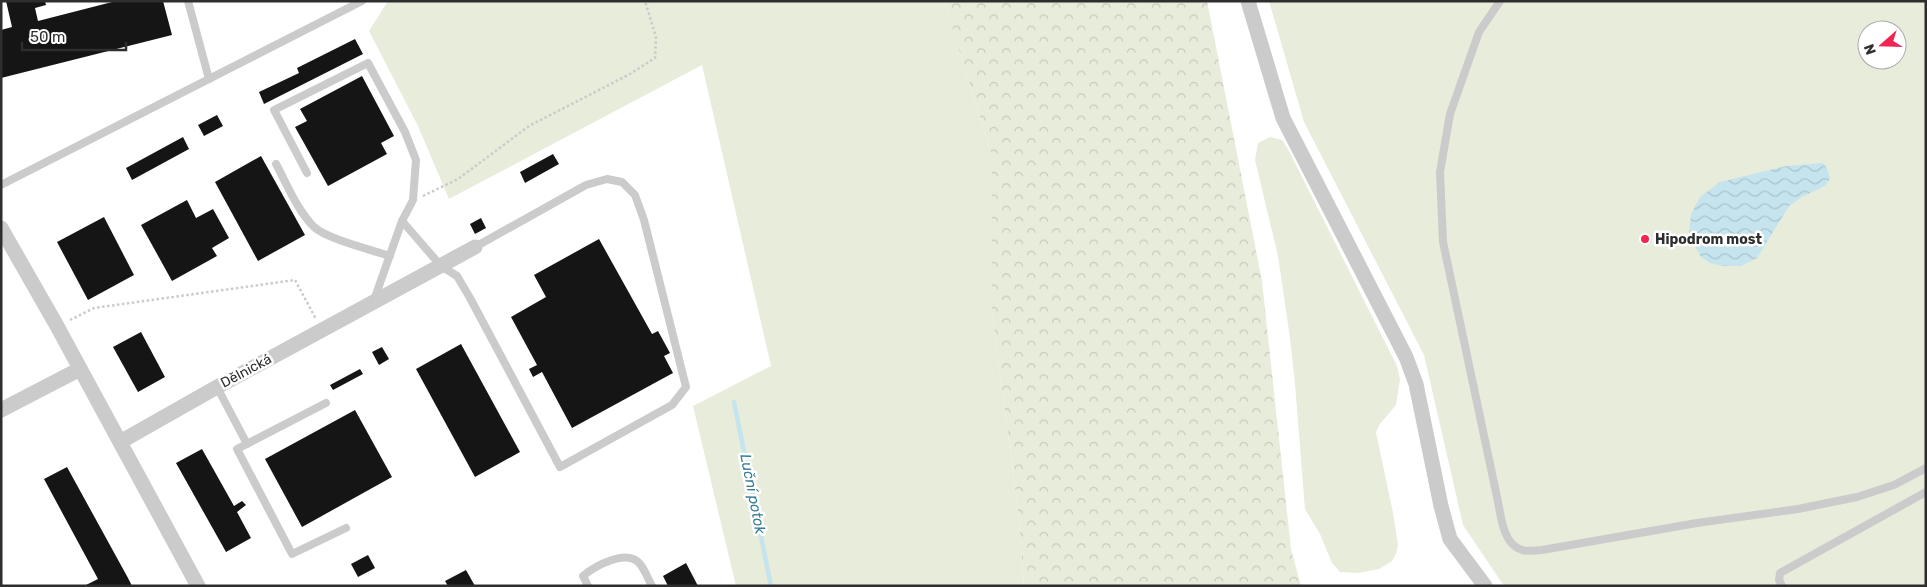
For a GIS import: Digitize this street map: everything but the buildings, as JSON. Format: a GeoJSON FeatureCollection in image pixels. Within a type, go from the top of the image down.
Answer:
{"type":"FeatureCollection","features":[{"type":"Feature","properties":{"kind":"street"},"geometry":{"type":"LineString","coordinates":[[1248,1],[1283,118],[1406,357],[1416,384],[1441,506],[1450,539],[1485,586]]}},
{"type":"Feature","properties":{"kind":"street"},"geometry":{"type":"LineString","coordinates":[[1,228],[57,326],[198,586]]}},
{"type":"Feature","properties":{"kind":"street","name":"Dělnická"},"geometry":{"type":"LineString","coordinates":[[120,442],[474,247]]}},
{"type":"Feature","properties":{"kind":"street"},"geometry":{"type":"LineString","coordinates":[[1,410],[80,368]]}},
{"type":"Feature","properties":{"kind":"lane"},"geometry":{"type":"LineString","coordinates":[[188,1],[209,79]]}},
{"type":"Feature","properties":{"kind":"lane"},"geometry":{"type":"LineString","coordinates":[[1500,1],[1480,32],[1450,114],[1440,172],[1444,242],[1497,497],[1505,533],[1510,543],[1522,551],[1542,550],[1697,523],[1798,508],[1857,497],[1894,486],[1924,472]]}},
{"type":"Feature","properties":{"kind":"lane"},"geometry":{"type":"LineString","coordinates":[[1,185],[359,2]]}},
{"type":"Feature","properties":{"kind":"lane"},"geometry":{"type":"LineString","coordinates":[[306,174],[274,110],[368,62],[405,132],[416,160],[413,200],[402,221],[374,302]]}},
{"type":"Feature","properties":{"kind":"lane"},"geometry":{"type":"LineString","coordinates":[[276,164],[304,213],[315,228],[344,242],[390,256]]}},
{"type":"Feature","properties":{"kind":"lane"},"geometry":{"type":"LineString","coordinates":[[402,221],[441,266],[457,276],[560,467],[672,406],[686,387],[644,220],[635,195],[622,182],[607,179],[586,185],[474,247]]}},
{"type":"Feature","properties":{"kind":"lane"},"geometry":{"type":"LineString","coordinates":[[217,387],[247,444]]}},
{"type":"Feature","properties":{"kind":"lane"},"geometry":{"type":"LineString","coordinates":[[326,403],[237,449],[292,554],[346,528]]}},
{"type":"Feature","properties":{"kind":"lane"},"geometry":{"type":"LineString","coordinates":[[1782,586],[1779,580],[1780,573],[1926,492]]}},
{"type":"Feature","properties":{"kind":"lane"},"geometry":{"type":"LineString","coordinates":[[588,586],[583,576],[593,567],[610,560],[628,558],[640,563],[652,586]]}},
{"type":"Feature","properties":{"kind":"path"},"geometry":{"type":"LineString","coordinates":[[413,200],[458,179],[529,126],[630,74],[655,58],[656,36],[645,1]]}},
{"type":"Feature","properties":{"kind":"path"},"geometry":{"type":"LineString","coordinates":[[57,326],[94,308],[295,280],[322,330]]}},
{"type":"Feature","properties":{"kind":"green space"},"geometry":{"type":"Polygon","coordinates":[[[388,1],[944,1],[992,156],[992,312],[1018,510],[1024,586],[736,586],[693,406],[771,366],[702,65],[449,199],[418,126],[369,31],[388,1]]]}},
{"type":"Feature","properties":{"kind":"green space"},"geometry":{"type":"Polygon","coordinates":[[[944,1],[1207,1],[1262,281],[1291,549],[1301,586],[1024,586],[1018,510],[992,312],[992,156],[944,1]]]}},
{"type":"Feature","properties":{"kind":"green space","name":"Hipodrom most"},"geometry":{"type":"Polygon","coordinates":[[[1269,1],[1926,1],[1926,586],[1504,586],[1463,525],[1424,355],[1304,122],[1269,1]]]}},
{"type":"Feature","properties":{"kind":"green space"},"geometry":{"type":"Polygon","coordinates":[[[1270,137],[1282,140],[1288,149],[1397,366],[1400,379],[1396,405],[1380,424],[1376,432],[1398,545],[1392,561],[1379,569],[1358,573],[1340,572],[1332,563],[1320,534],[1305,509],[1290,338],[1278,256],[1255,160],[1258,143],[1270,137]]]}},
{"type":"Feature","properties":{"kind":"water"},"geometry":{"type":"Polygon","coordinates":[[[1823,163],[1827,168],[1830,179],[1825,186],[1802,197],[1789,206],[1757,258],[1741,266],[1722,266],[1710,263],[1701,257],[1689,235],[1691,214],[1700,197],[1720,182],[1786,166],[1823,163]]]}},
{"type":"Feature","properties":{"kind":"waterway","name":"Luční potok"},"geometry":{"type":"LineString","coordinates":[[734,402],[771,586]]}},
{"type":"Feature","properties":{"kind":"place","name":"Hipodrom most"},"geometry":{"type":"Point","coordinates":[1645,239]}}]}
